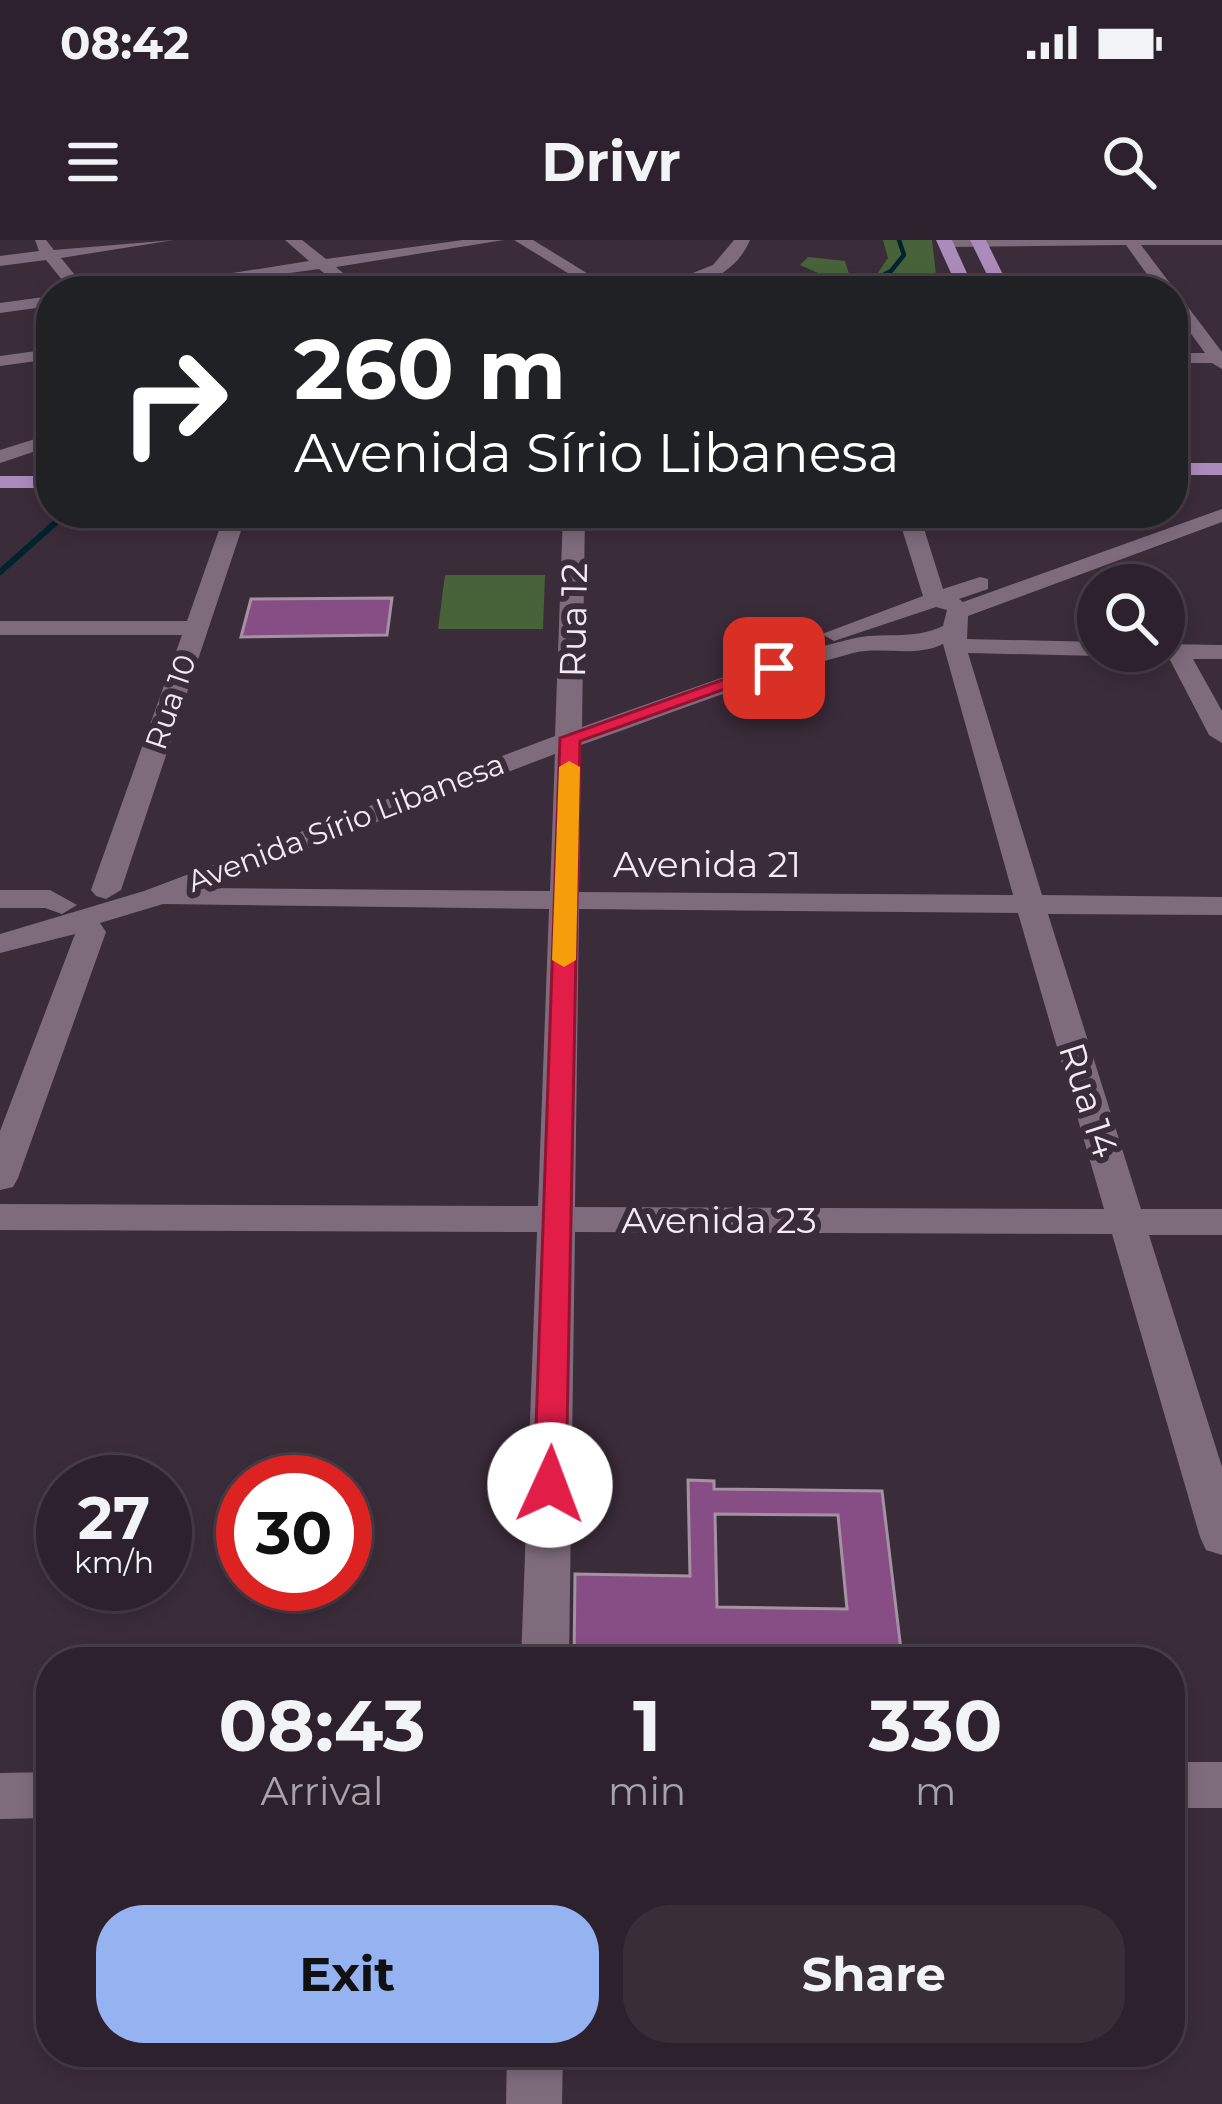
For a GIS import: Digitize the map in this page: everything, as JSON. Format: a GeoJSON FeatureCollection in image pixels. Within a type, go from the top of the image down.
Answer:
{"type":"FeatureCollection","features":[{"type":"Feature","properties":{"kind":"main road"},"geometry":{"type":"LineString","coordinates":[[944,241],[960,276]]}},
{"type":"Feature","properties":{"kind":"main road"},"geometry":{"type":"LineString","coordinates":[[978,241],[996,276]]}},
{"type":"Feature","properties":{"kind":"main road"},"geometry":{"type":"LineString","coordinates":[[1188,473],[1222,474]]}},
{"type":"Feature","properties":{"kind":"main road"},"geometry":{"type":"LineString","coordinates":[[0,478],[36,478]]}},
{"type":"Feature","properties":{"kind":"street"},"geometry":{"type":"LineString","coordinates":[[38,240],[68,276]]}},
{"type":"Feature","properties":{"kind":"street"},"geometry":{"type":"LineString","coordinates":[[0,262],[166,240]]}},
{"type":"Feature","properties":{"kind":"street"},"geometry":{"type":"LineString","coordinates":[[293,240],[338,276]]}},
{"type":"Feature","properties":{"kind":"street"},"geometry":{"type":"LineString","coordinates":[[231,276],[496,240]]}},
{"type":"Feature","properties":{"kind":"street"},"geometry":{"type":"LineString","coordinates":[[522,240],[583,276]]}},
{"type":"Feature","properties":{"kind":"street"},"geometry":{"type":"LineString","coordinates":[[695,276],[737,255],[742,240]]}},
{"type":"Feature","properties":{"kind":"street"},"geometry":{"type":"LineString","coordinates":[[944,241],[1222,240]]}},
{"type":"Feature","properties":{"kind":"street"},"geometry":{"type":"LineString","coordinates":[[1130,241],[1157,276]]}},
{"type":"Feature","properties":{"kind":"street"},"geometry":{"type":"LineString","coordinates":[[0,308],[36,304]]}},
{"type":"Feature","properties":{"kind":"street"},"geometry":{"type":"LineString","coordinates":[[1188,310],[1220,360]]}},
{"type":"Feature","properties":{"kind":"street"},"geometry":{"type":"LineString","coordinates":[[0,361],[36,356]]}},
{"type":"Feature","properties":{"kind":"street"},"geometry":{"type":"LineString","coordinates":[[1188,359],[1220,360]]}},
{"type":"Feature","properties":{"kind":"street"},"geometry":{"type":"LineString","coordinates":[[0,457],[36,445]]}},
{"type":"Feature","properties":{"kind":"street","name":"Avenida Sírio Libanesa"},"geometry":{"type":"LineString","coordinates":[[1188,515],[1222,499]]}},
{"type":"Feature","properties":{"kind":"street","name":"Avenida Sírio Libanesa"},"geometry":{"type":"LineString","coordinates":[[0,944],[570,732],[873,634],[952,630],[1222,515]]}},
{"type":"Feature","properties":{"kind":"street","name":"Rua 10"},"geometry":{"type":"LineString","coordinates":[[106,890],[231,528]]}},
{"type":"Feature","properties":{"kind":"street","name":"Rua 12"},"geometry":{"type":"LineString","coordinates":[[545,1647],[574,528]]}},
{"type":"Feature","properties":{"kind":"street","name":"Rua 14"},"geometry":{"type":"LineString","coordinates":[[914,528],[952,630],[1027,904],[1222,1537]]}},
{"type":"Feature","properties":{"kind":"street","name":"Avenida Sírio Libanesa"},"geometry":{"type":"LineString","coordinates":[[873,634],[924,644],[1162,528]]}},
{"type":"Feature","properties":{"kind":"street"},"geometry":{"type":"LineString","coordinates":[[0,628],[197,628]]}},
{"type":"Feature","properties":{"kind":"street"},"geometry":{"type":"LineString","coordinates":[[952,630],[1077,646]]}},
{"type":"Feature","properties":{"kind":"street"},"geometry":{"type":"LineString","coordinates":[[1185,651],[1222,652]]}},
{"type":"Feature","properties":{"kind":"street"},"geometry":{"type":"LineString","coordinates":[[1183,672],[1222,735]]}},
{"type":"Feature","properties":{"kind":"street","name":"Avenida Sírio Libanesa"},"geometry":{"type":"LineString","coordinates":[[0,931],[71,914],[106,890],[147,888]]}},
{"type":"Feature","properties":{"kind":"street","name":"Avenida 21"},"geometry":{"type":"LineString","coordinates":[[147,888],[566,904],[1222,906]]}},
{"type":"Feature","properties":{"kind":"street"},"geometry":{"type":"LineString","coordinates":[[0,899],[50,899],[92,932],[0,1178]]}},
{"type":"Feature","properties":{"kind":"street","name":"Avenida 23"},"geometry":{"type":"LineString","coordinates":[[0,1217],[1222,1222]]}},
{"type":"Feature","properties":{"kind":"street"},"geometry":{"type":"LineString","coordinates":[[1185,1785],[1222,1785]]}},
{"type":"Feature","properties":{"kind":"street"},"geometry":{"type":"LineString","coordinates":[[0,1796],[36,1795]]}},
{"type":"Feature","properties":{"kind":"street"},"geometry":{"type":"LineString","coordinates":[[534,2104],[535,2067]]}},
{"type":"Feature","properties":{"kind":"green space"},"geometry":{"type":"Polygon","coordinates":[[[883,240],[932,240],[936,275],[876,276],[888,258],[883,240]]]}},
{"type":"Feature","properties":{"kind":"green space"},"geometry":{"type":"Polygon","coordinates":[[[808,257],[845,261],[849,274],[866,276],[825,276],[800,265],[808,257]]]}},
{"type":"Feature","properties":{"kind":"green space"},"geometry":{"type":"Polygon","coordinates":[[[445,575],[545,575],[543,629],[438,629],[445,575]]]}},
{"type":"Feature","properties":{"kind":"building"},"geometry":{"type":"Polygon","coordinates":[[[392,598],[387,635],[241,637],[251,599],[392,598]]]}},
{"type":"Feature","properties":{"kind":"building"},"geometry":{"type":"Polygon","coordinates":[[[688,1480],[714,1481],[714,1489],[882,1491],[901,1647],[574,1647],[575,1574],[690,1576],[688,1480]],[[715,1514],[717,1607],[847,1609],[838,1515],[715,1514]]]}},
{"type":"Feature","properties":{"kind":"waterway"},"geometry":{"type":"LineString","coordinates":[[882,276],[904,255],[899,240]]}},
{"type":"Feature","properties":{"kind":"waterway"},"geometry":{"type":"LineString","coordinates":[[0,572],[50,528]]}},
{"type":"Feature","properties":{"kind":"slow traffic"},"geometry":{"type":"LineString","coordinates":[[564,960],[569,767]]}},
{"type":"Feature","properties":{"kind":"route"},"geometry":{"type":"LineString","coordinates":[[550,1485],[570,738],[774,668]]}}]}
